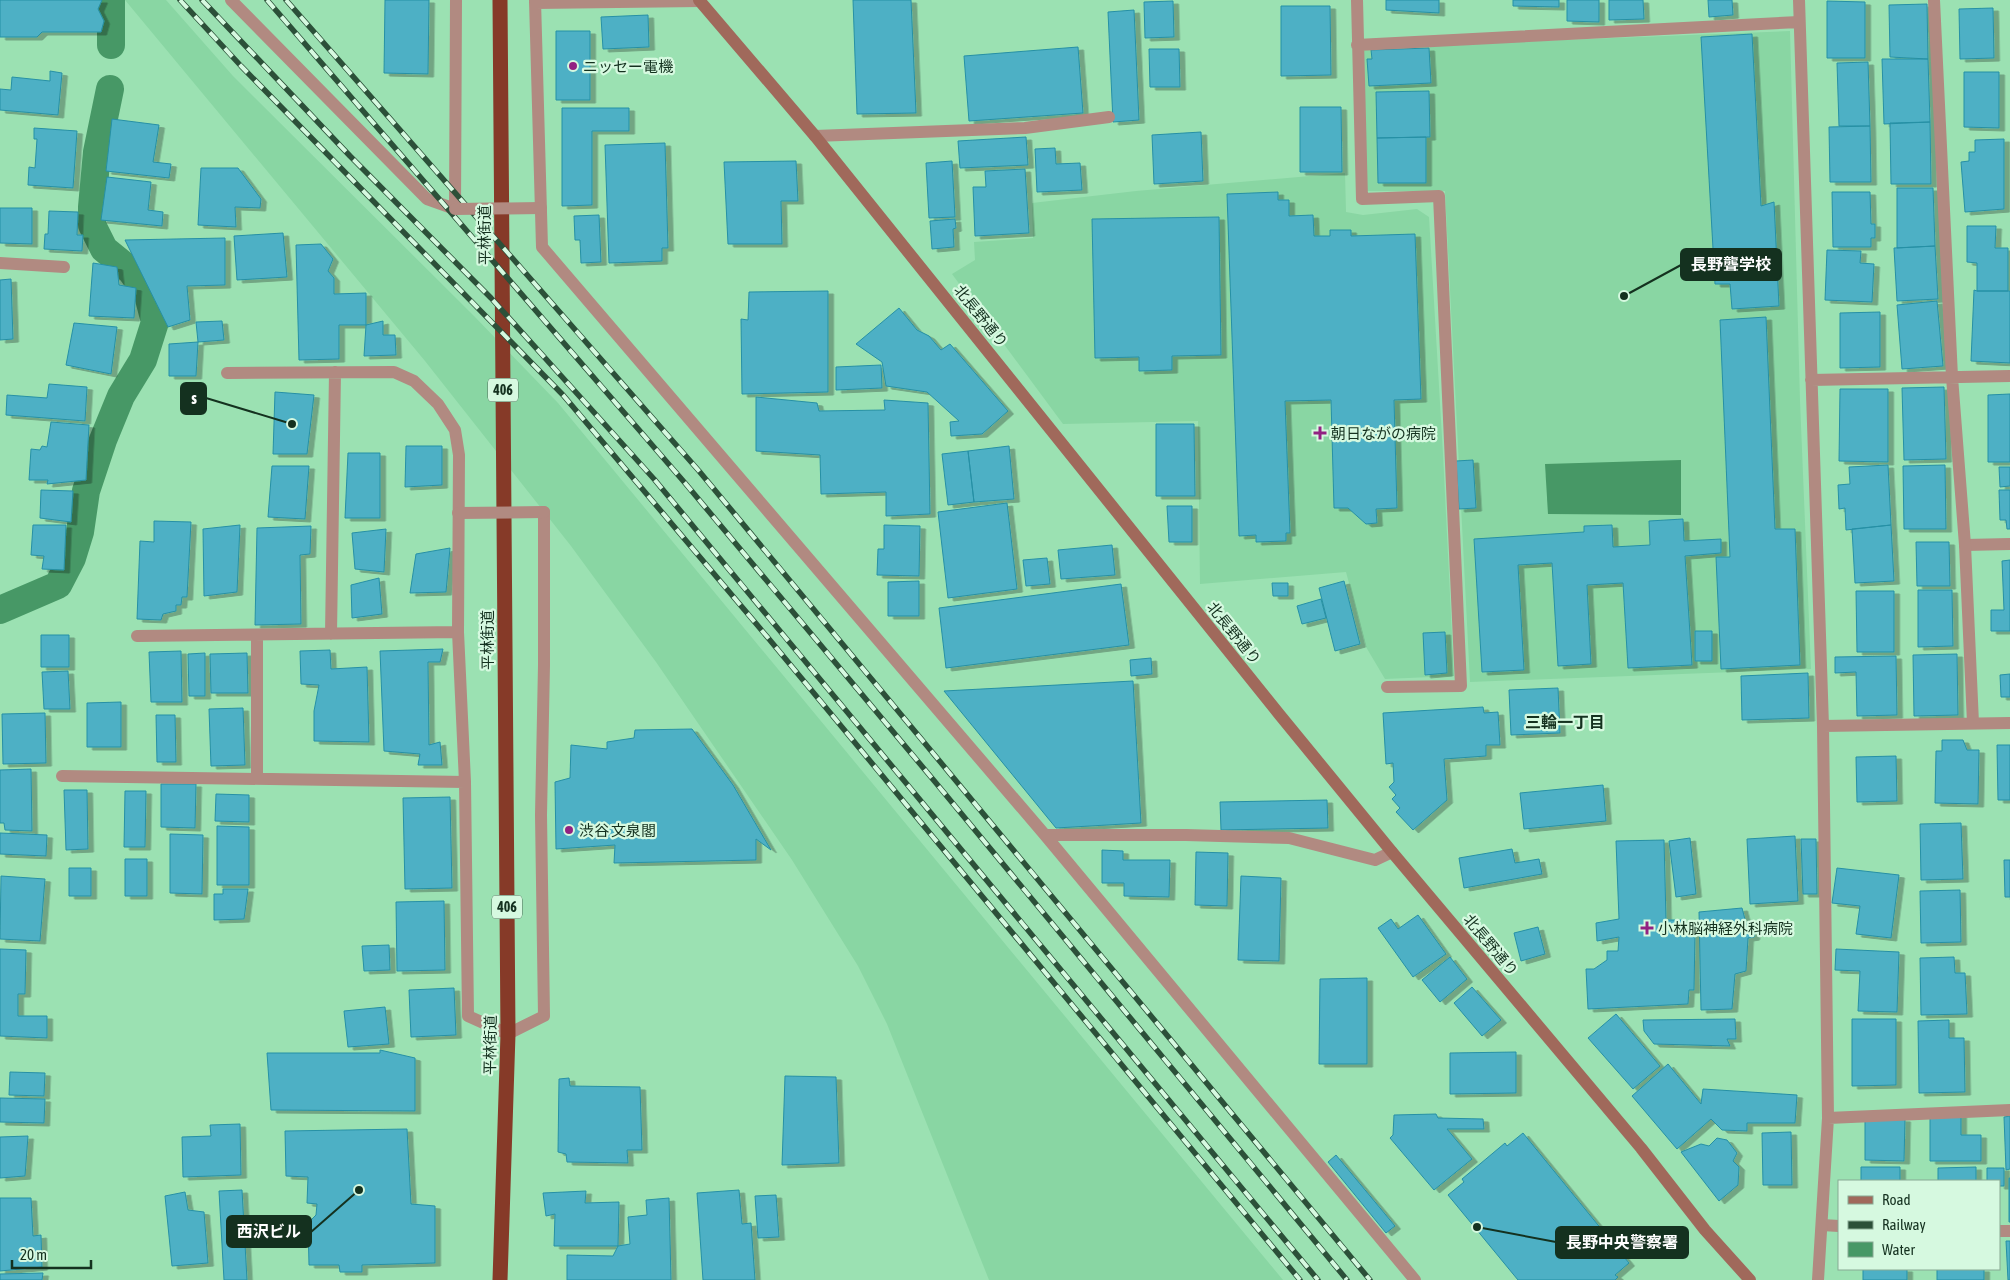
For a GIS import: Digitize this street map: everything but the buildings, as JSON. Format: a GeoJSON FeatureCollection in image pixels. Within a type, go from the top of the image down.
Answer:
{"type":"FeatureCollection","features":[{"type":"Feature","properties":{"kind":"highway","name":"平林街道"},"geometry":{"type":"LineString","coordinates":[[500,0],[508,1034],[500,1280]]}},
{"type":"Feature","properties":{"kind":"street"},"geometry":{"type":"LineString","coordinates":[[231,0],[427,199],[456,209],[541,208]]}},
{"type":"Feature","properties":{"kind":"street"},"geometry":{"type":"LineString","coordinates":[[456,0],[456,209]]}},
{"type":"Feature","properties":{"kind":"street"},"geometry":{"type":"LineString","coordinates":[[1357,0],[1362,199],[1439,196],[1461,686],[1387,687]]}},
{"type":"Feature","properties":{"kind":"street"},"geometry":{"type":"LineString","coordinates":[[1799,0],[1823,726],[1828,1118],[1818,1280]]}},
{"type":"Feature","properties":{"kind":"street"},"geometry":{"type":"LineString","coordinates":[[1934,0],[1952,377],[1965,545],[1973,723]]}},
{"type":"Feature","properties":{"kind":"street"},"geometry":{"type":"LineString","coordinates":[[700,1],[535,1],[542,247],[1045,835],[1415,1280]]}},
{"type":"Feature","properties":{"kind":"street","name":"北長野通り"},"geometry":{"type":"LineString","coordinates":[[700,1],[815,136],[1266,699],[1641,1148],[1705,1230],[1750,1280]]}},
{"type":"Feature","properties":{"kind":"street"},"geometry":{"type":"LineString","coordinates":[[1357,45],[1799,22]]}},
{"type":"Feature","properties":{"kind":"street"},"geometry":{"type":"LineString","coordinates":[[815,136],[1025,128],[1109,117]]}},
{"type":"Feature","properties":{"kind":"street"},"geometry":{"type":"LineString","coordinates":[[0,263],[64,267]]}},
{"type":"Feature","properties":{"kind":"street"},"geometry":{"type":"LineString","coordinates":[[331,634],[335,372]]}},
{"type":"Feature","properties":{"kind":"street"},"geometry":{"type":"LineString","coordinates":[[227,373],[394,372],[414,381],[438,404],[454,430],[459,455],[458,513],[458,632],[465,782],[468,1016],[508,1034],[544,1016],[541,815],[544,665],[544,512],[458,513]]}},
{"type":"Feature","properties":{"kind":"street"},"geometry":{"type":"LineString","coordinates":[[1811,380],[2010,376]]}},
{"type":"Feature","properties":{"kind":"street"},"geometry":{"type":"LineString","coordinates":[[1965,545],[2010,544]]}},
{"type":"Feature","properties":{"kind":"street"},"geometry":{"type":"LineString","coordinates":[[137,636],[458,632]]}},
{"type":"Feature","properties":{"kind":"street"},"geometry":{"type":"LineString","coordinates":[[257,635],[257,778]]}},
{"type":"Feature","properties":{"kind":"street"},"geometry":{"type":"LineString","coordinates":[[1823,726],[2010,723]]}},
{"type":"Feature","properties":{"kind":"street"},"geometry":{"type":"LineString","coordinates":[[62,776],[465,782]]}},
{"type":"Feature","properties":{"kind":"street"},"geometry":{"type":"LineString","coordinates":[[1045,835],[1186,835],[1289,838],[1375,860],[1392,852]]}},
{"type":"Feature","properties":{"kind":"street"},"geometry":{"type":"LineString","coordinates":[[1828,1118],[2010,1110]]}},
{"type":"Feature","properties":{"kind":"street"},"geometry":{"type":"LineString","coordinates":[[1822,1225],[1838,1226]]}},
{"type":"Feature","properties":{"kind":"shaded area"},"geometry":{"type":"Polygon","coordinates":[[[125,0],[166,0],[233,76],[474,316],[558,403],[1283,1280],[989,1280],[887,1024],[858,966],[792,860],[656,662],[571,546],[425,361],[125,0]]]}},
{"type":"Feature","properties":{"kind":"shaded area"},"geometry":{"type":"Polygon","coordinates":[[[1790,31],[1800,401],[1811,669],[1470,682],[1445,191],[1364,191],[1362,48],[1790,31]]]}},
{"type":"Feature","properties":{"kind":"shaded area","name":"朝日ながの病院"},"geometry":{"type":"Polygon","coordinates":[[[1345,173],[1346,212],[1363,215],[1417,209],[1429,217],[1454,676],[1385,679],[1366,647],[1346,572],[1200,584],[1198,421],[1063,424],[952,274],[975,260],[974,242],[1033,238],[1032,203],[1136,191],[1345,173]]]}},
{"type":"Feature","properties":{"kind":"water"},"geometry":{"type":"Polygon","coordinates":[[[1681,460],[1681,515],[1548,514],[1545,464],[1681,460]]]}},
{"type":"Feature","properties":{"kind":"waterway"},"geometry":{"type":"LineString","coordinates":[[111,0],[111,45]]}},
{"type":"Feature","properties":{"kind":"waterway"},"geometry":{"type":"LineString","coordinates":[[0,610],[58,585],[72,558],[80,532],[86,491],[103,440],[121,396],[143,360],[155,322],[148,295],[131,271],[104,249],[92,225],[97,152],[110,89]]}},
{"type":"Feature","properties":{"kind":"railway"},"geometry":{"type":"LineString","coordinates":[[180,0],[241,66],[563,395],[769,639],[1300,1280]]}},
{"type":"Feature","properties":{"kind":"railway"},"geometry":{"type":"LineString","coordinates":[[202,0],[350,156],[491,298],[654,479],[1318,1280]]}},
{"type":"Feature","properties":{"kind":"railway"},"geometry":{"type":"LineString","coordinates":[[267,0],[685,483],[1347,1280]]}},
{"type":"Feature","properties":{"kind":"railway"},"geometry":{"type":"LineString","coordinates":[[286,0],[699,471],[1370,1280]]}},
{"type":"Feature","properties":{"kind":"place","name":"ニッセー電機"},"geometry":{"type":"Point","coordinates":[573,66]}},
{"type":"Feature","properties":{"kind":"place","name":"長野聾学校"},"geometry":{"type":"Point","coordinates":[1624,296]}},
{"type":"Feature","properties":{"kind":"place","name":"s"},"geometry":{"type":"Point","coordinates":[292,424]}},
{"type":"Feature","properties":{"kind":"place","name":"朝日ながの病院"},"geometry":{"type":"Point","coordinates":[1320,433]}},
{"type":"Feature","properties":{"kind":"place","name":"渋谷 文泉閣"},"geometry":{"type":"Point","coordinates":[569,830]}},
{"type":"Feature","properties":{"kind":"place","name":"小林脳神経外科病院"},"geometry":{"type":"Point","coordinates":[1647,928]}},
{"type":"Feature","properties":{"kind":"place","name":"西沢ビル"},"geometry":{"type":"Point","coordinates":[359,1190]}},
{"type":"Feature","properties":{"kind":"place","name":"長野中央警察署"},"geometry":{"type":"Point","coordinates":[1477,1227]}},
{"type":"Feature","properties":{"kind":"district","name":"三輪一丁目"},"geometry":{"type":"Point","coordinates":[1565,722]}}]}
